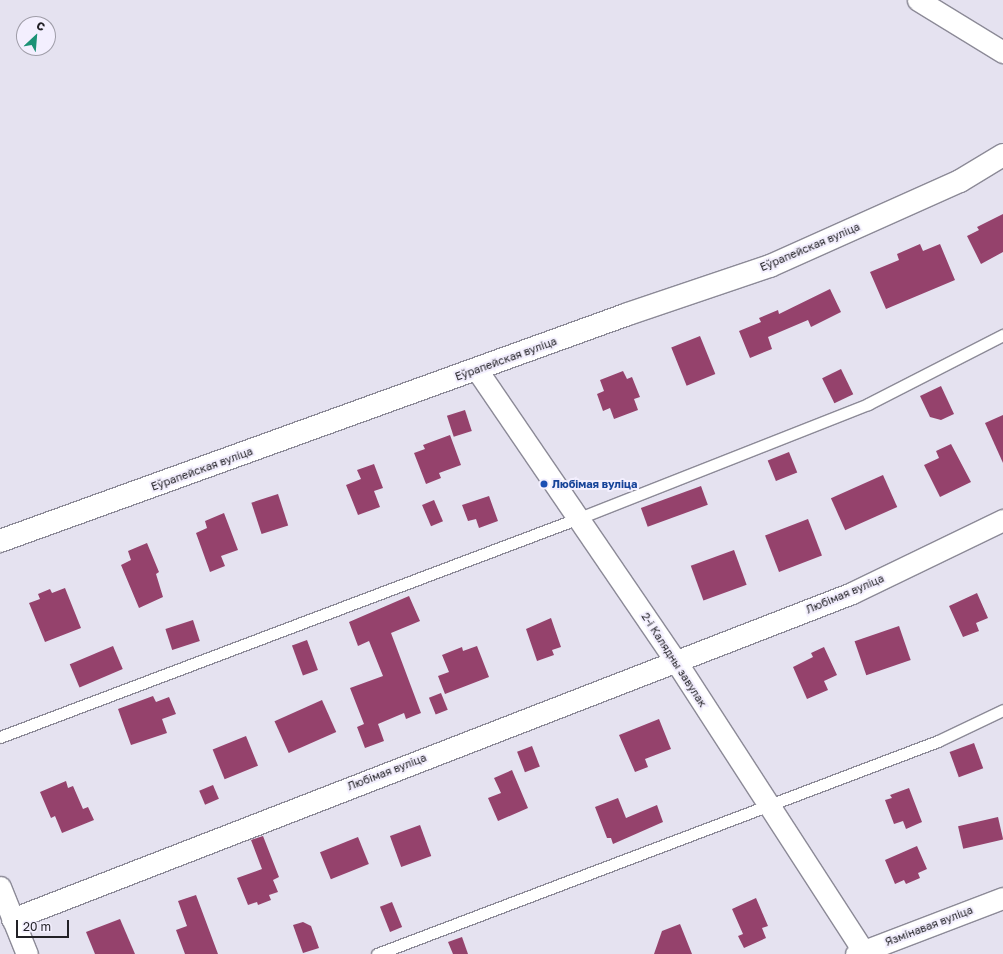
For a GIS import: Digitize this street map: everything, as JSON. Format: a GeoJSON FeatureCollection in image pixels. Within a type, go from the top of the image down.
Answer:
{"type":"FeatureCollection","features":[{"type":"Feature","properties":{"kind":"street"},"geometry":{"type":"LineString","coordinates":[[918,0],[1003,52]]}},
{"type":"Feature","properties":{"kind":"street","name":"Еўрапейская вуліца"},"geometry":{"type":"LineString","coordinates":[[0,541],[477,370],[628,314],[770,266],[960,181],[1003,155]]}},
{"type":"Feature","properties":{"kind":"street","name":"2-і Калядны завулак"},"geometry":{"type":"LineString","coordinates":[[477,370],[675,660],[861,953]]}},
{"type":"Feature","properties":{"kind":"street","name":"Любімая вуліца"},"geometry":{"type":"LineString","coordinates":[[12,919],[675,660],[852,593],[1003,520]]}},
{"type":"Feature","properties":{"kind":"street"},"geometry":{"type":"LineString","coordinates":[[0,887],[27,954]]}},
{"type":"Feature","properties":{"kind":"street","name":"Язмінавая вуліца"},"geometry":{"type":"LineString","coordinates":[[861,953],[1003,898]]}},
{"type":"Feature","properties":{"kind":"lane"},"geometry":{"type":"LineString","coordinates":[[0,737],[579,518],[868,404],[1003,335]]}},
{"type":"Feature","properties":{"kind":"lane"},"geometry":{"type":"LineString","coordinates":[[377,954],[938,741],[1003,710]]}},
{"type":"Feature","properties":{"kind":"building"},"geometry":{"type":"Polygon","coordinates":[[[1003,214],[1003,252],[981,264],[967,236],[979,230],[977,227],[1003,214]]]}},
{"type":"Feature","properties":{"kind":"building"},"geometry":{"type":"Polygon","coordinates":[[[920,244],[923,251],[940,244],[955,280],[886,309],[870,272],[899,260],[897,254],[920,244]]]}},
{"type":"Feature","properties":{"kind":"building"},"geometry":{"type":"Polygon","coordinates":[[[830,289],[841,312],[811,327],[808,320],[768,337],[772,349],[750,358],[739,331],[761,322],[759,318],[778,310],[779,314],[830,289]]]}},
{"type":"Feature","properties":{"kind":"building"},"geometry":{"type":"Polygon","coordinates":[[[700,336],[715,374],[687,386],[671,348],[700,336]]]}},
{"type":"Feature","properties":{"kind":"building"},"geometry":{"type":"Polygon","coordinates":[[[841,369],[853,394],[834,403],[822,378],[841,369]]]}},
{"type":"Feature","properties":{"kind":"building"},"geometry":{"type":"Polygon","coordinates":[[[623,371],[627,379],[632,377],[640,397],[634,399],[638,410],[614,419],[610,408],[603,411],[597,394],[604,391],[600,380],[623,371]]]}},
{"type":"Feature","properties":{"kind":"building"},"geometry":{"type":"Polygon","coordinates":[[[941,386],[954,414],[941,420],[930,417],[920,396],[941,386]]]}},
{"type":"Feature","properties":{"kind":"building"},"geometry":{"type":"Polygon","coordinates":[[[465,410],[472,431],[454,437],[447,416],[465,410]]]}},
{"type":"Feature","properties":{"kind":"building"},"geometry":{"type":"Polygon","coordinates":[[[1003,415],[1003,463],[985,423],[1003,415]]]}},
{"type":"Feature","properties":{"kind":"building"},"geometry":{"type":"Polygon","coordinates":[[[450,435],[461,465],[439,473],[441,478],[426,484],[414,453],[425,449],[423,445],[450,435]]]}},
{"type":"Feature","properties":{"kind":"building"},"geometry":{"type":"Polygon","coordinates":[[[951,444],[971,482],[940,497],[924,465],[939,458],[936,451],[951,444]]]}},
{"type":"Feature","properties":{"kind":"building"},"geometry":{"type":"Polygon","coordinates":[[[789,452],[797,472],[776,481],[768,461],[789,452]]]}},
{"type":"Feature","properties":{"kind":"building"},"geometry":{"type":"Polygon","coordinates":[[[374,464],[383,488],[374,491],[380,507],[358,515],[346,485],[361,479],[357,470],[374,464]]]}},
{"type":"Feature","properties":{"kind":"building"},"geometry":{"type":"Polygon","coordinates":[[[883,475],[897,507],[845,530],[831,498],[883,475]]]}},
{"type":"Feature","properties":{"kind":"building"},"geometry":{"type":"Polygon","coordinates":[[[701,486],[708,505],[648,527],[641,508],[701,486]]]}},
{"type":"Feature","properties":{"kind":"building"},"geometry":{"type":"Polygon","coordinates":[[[278,494],[288,525],[262,534],[251,503],[278,494]]]}},
{"type":"Feature","properties":{"kind":"building"},"geometry":{"type":"Polygon","coordinates":[[[489,496],[498,521],[479,528],[476,519],[468,521],[462,505],[489,496]]]}},
{"type":"Feature","properties":{"kind":"building"},"geometry":{"type":"Polygon","coordinates":[[[434,500],[443,521],[431,526],[422,505],[434,500]]]}},
{"type":"Feature","properties":{"kind":"building"},"geometry":{"type":"Polygon","coordinates":[[[224,513],[238,550],[221,556],[225,566],[210,572],[196,533],[207,528],[205,521],[224,513]]]}},
{"type":"Feature","properties":{"kind":"building"},"geometry":{"type":"Polygon","coordinates":[[[808,519],[822,555],[779,572],[765,535],[808,519]]]}},
{"type":"Feature","properties":{"kind":"building"},"geometry":{"type":"Polygon","coordinates":[[[147,543],[159,572],[156,574],[163,597],[139,608],[121,565],[131,560],[128,551],[147,543]]]}},
{"type":"Feature","properties":{"kind":"building"},"geometry":{"type":"Polygon","coordinates":[[[734,550],[747,585],[703,601],[691,566],[734,550]]]}},
{"type":"Feature","properties":{"kind":"building"},"geometry":{"type":"Polygon","coordinates":[[[65,588],[81,628],[45,642],[29,603],[40,599],[38,594],[50,589],[52,593],[65,588]]]}},
{"type":"Feature","properties":{"kind":"building"},"geometry":{"type":"Polygon","coordinates":[[[977,593],[988,618],[976,623],[979,631],[963,637],[949,606],[977,593]]]}},
{"type":"Feature","properties":{"kind":"building"},"geometry":{"type":"Polygon","coordinates":[[[409,596],[420,621],[391,633],[421,713],[406,719],[404,713],[378,724],[384,741],[365,748],[357,727],[364,724],[350,688],[383,676],[369,641],[358,646],[349,622],[409,596]]]}},
{"type":"Feature","properties":{"kind":"building"},"geometry":{"type":"Polygon","coordinates":[[[551,618],[561,647],[552,650],[554,655],[537,661],[526,629],[551,618]]]}},
{"type":"Feature","properties":{"kind":"building"},"geometry":{"type":"Polygon","coordinates":[[[193,620],[200,641],[172,650],[165,629],[193,620]]]}},
{"type":"Feature","properties":{"kind":"building"},"geometry":{"type":"Polygon","coordinates":[[[899,626],[911,660],[866,675],[855,641],[899,626]]]}},
{"type":"Feature","properties":{"kind":"building"},"geometry":{"type":"Polygon","coordinates":[[[307,640],[318,670],[303,676],[292,645],[307,640]]]}},
{"type":"Feature","properties":{"kind":"building"},"geometry":{"type":"Polygon","coordinates":[[[113,646],[123,669],[80,687],[70,664],[113,646]]]}},
{"type":"Feature","properties":{"kind":"building"},"geometry":{"type":"Polygon","coordinates":[[[477,646],[489,677],[445,694],[438,676],[449,672],[442,655],[462,647],[463,651],[477,646]]]}},
{"type":"Feature","properties":{"kind":"building"},"geometry":{"type":"Polygon","coordinates":[[[824,647],[837,675],[824,681],[828,690],[807,699],[793,667],[813,657],[811,653],[824,647]]]}},
{"type":"Feature","properties":{"kind":"building"},"geometry":{"type":"Polygon","coordinates":[[[441,693],[448,710],[436,715],[429,698],[441,693]]]}},
{"type":"Feature","properties":{"kind":"building"},"geometry":{"type":"Polygon","coordinates":[[[153,696],[156,702],[169,697],[176,714],[162,719],[167,733],[131,745],[118,709],[153,696]]]}},
{"type":"Feature","properties":{"kind":"building"},"geometry":{"type":"Polygon","coordinates":[[[322,700],[336,732],[289,753],[274,721],[322,700]]]}},
{"type":"Feature","properties":{"kind":"building"},"geometry":{"type":"Polygon","coordinates":[[[659,719],[671,749],[645,759],[648,767],[635,772],[619,735],[659,719]]]}},
{"type":"Feature","properties":{"kind":"building"},"geometry":{"type":"Polygon","coordinates":[[[246,736],[258,766],[225,779],[213,749],[246,736]]]}},
{"type":"Feature","properties":{"kind":"building"},"geometry":{"type":"Polygon","coordinates":[[[974,743],[983,768],[959,777],[950,752],[974,743]]]}},
{"type":"Feature","properties":{"kind":"building"},"geometry":{"type":"Polygon","coordinates":[[[532,746],[540,767],[525,772],[517,752],[532,746]]]}},
{"type":"Feature","properties":{"kind":"building"},"geometry":{"type":"Polygon","coordinates":[[[512,770],[528,808],[498,821],[488,798],[501,793],[494,778],[512,770]]]}},
{"type":"Feature","properties":{"kind":"building"},"geometry":{"type":"Polygon","coordinates":[[[66,781],[68,788],[73,786],[83,809],[88,807],[94,820],[62,833],[55,816],[51,818],[40,792],[66,781]]]}},
{"type":"Feature","properties":{"kind":"building"},"geometry":{"type":"Polygon","coordinates":[[[213,785],[219,799],[205,805],[199,791],[213,785]]]}},
{"type":"Feature","properties":{"kind":"building"},"geometry":{"type":"Polygon","coordinates":[[[909,788],[922,822],[906,829],[903,821],[894,824],[885,800],[892,798],[890,795],[909,788]]]}},
{"type":"Feature","properties":{"kind":"building"},"geometry":{"type":"Polygon","coordinates":[[[618,798],[626,818],[657,805],[663,822],[613,844],[611,838],[607,838],[595,807],[618,798]]]}},
{"type":"Feature","properties":{"kind":"building"},"geometry":{"type":"Polygon","coordinates":[[[998,817],[1003,839],[963,849],[958,826],[998,817]]]}},
{"type":"Feature","properties":{"kind":"building"},"geometry":{"type":"Polygon","coordinates":[[[420,825],[431,856],[401,867],[390,836],[420,825]]]}},
{"type":"Feature","properties":{"kind":"building"},"geometry":{"type":"Polygon","coordinates":[[[263,836],[279,877],[273,880],[278,892],[269,895],[271,900],[258,905],[257,902],[248,905],[237,878],[262,869],[251,840],[263,836]]]}},
{"type":"Feature","properties":{"kind":"building"},"geometry":{"type":"Polygon","coordinates":[[[358,837],[369,864],[331,879],[320,852],[358,837]]]}},
{"type":"Feature","properties":{"kind":"building"},"geometry":{"type":"Polygon","coordinates":[[[917,846],[927,869],[918,873],[920,878],[906,884],[904,880],[895,884],[885,860],[917,846]]]}},
{"type":"Feature","properties":{"kind":"building"},"geometry":{"type":"Polygon","coordinates":[[[196,895],[218,954],[185,954],[176,930],[187,926],[178,901],[196,895]]]}},
{"type":"Feature","properties":{"kind":"building"},"geometry":{"type":"Polygon","coordinates":[[[756,898],[768,926],[762,928],[766,938],[744,948],[738,936],[743,934],[732,909],[756,898]]]}},
{"type":"Feature","properties":{"kind":"building"},"geometry":{"type":"Polygon","coordinates":[[[392,902],[402,927],[390,932],[380,907],[392,902]]]}},
{"type":"Feature","properties":{"kind":"building"},"geometry":{"type":"Polygon","coordinates":[[[120,919],[135,954],[95,954],[86,932],[120,919]]]}},
{"type":"Feature","properties":{"kind":"building"},"geometry":{"type":"Polygon","coordinates":[[[303,922],[311,926],[319,948],[303,953],[293,925],[303,922]]]}},
{"type":"Feature","properties":{"kind":"building"},"geometry":{"type":"Polygon","coordinates":[[[680,924],[692,954],[654,954],[662,931],[680,924]]]}},
{"type":"Feature","properties":{"kind":"building"},"geometry":{"type":"Polygon","coordinates":[[[462,937],[468,954],[453,954],[448,942],[462,937]]]}},
{"type":"Feature","properties":{"kind":"place","name":"Любімая вуліца"},"geometry":{"type":"Point","coordinates":[544,484]}}]}
